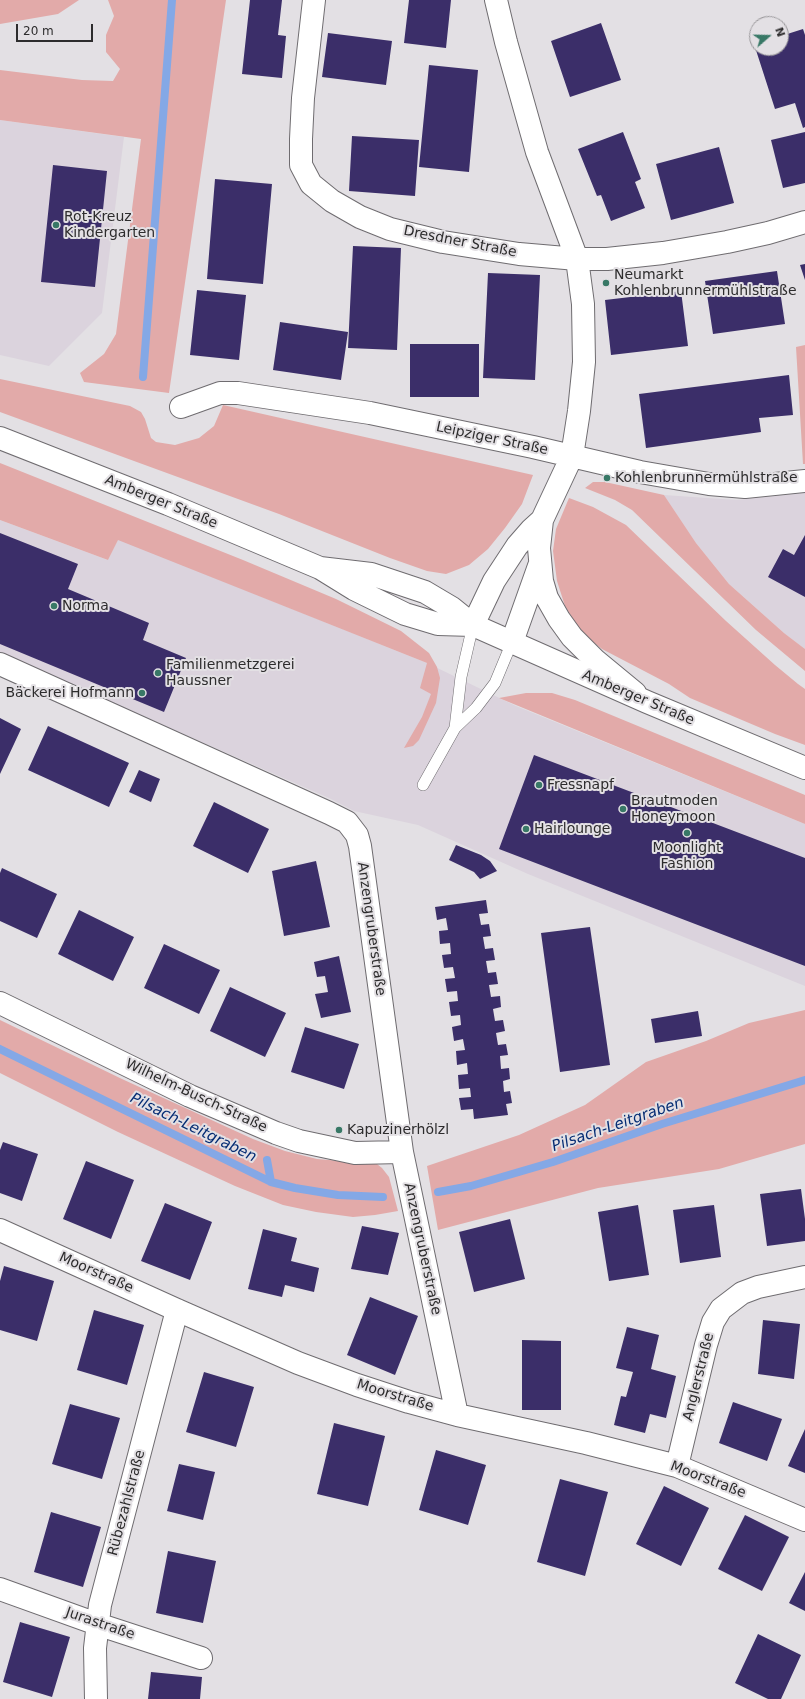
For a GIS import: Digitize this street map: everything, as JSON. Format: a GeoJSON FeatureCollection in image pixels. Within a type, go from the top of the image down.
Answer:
{"type":"FeatureCollection","features":[{"type":"Feature","properties":{"kind":"street","name":"Dresdner Straße"},"geometry":{"type":"LineString","coordinates":[[314,0],[301,139],[301,165],[310,184],[332,201],[360,217],[390,229],[443,242],[519,254],[577,259],[607,259],[663,253],[761,234],[805,222]]}},
{"type":"Feature","properties":{"kind":"street"},"geometry":{"type":"LineString","coordinates":[[473,625],[494,581],[517,546],[542,520],[572,456],[579,411],[584,362],[583,304],[577,259],[537,152],[506,42],[496,0]]}},
{"type":"Feature","properties":{"kind":"street","name":"Leipziger Straße"},"geometry":{"type":"LineString","coordinates":[[181,407],[220,393],[238,393],[370,413],[640,472],[709,484],[745,487],[805,481]]}},
{"type":"Feature","properties":{"kind":"street","name":"Amberger Straße"},"geometry":{"type":"LineString","coordinates":[[0,438],[168,504],[320,568],[371,574],[426,592],[452,608],[473,625],[647,702],[805,768]]}},
{"type":"Feature","properties":{"kind":"street"},"geometry":{"type":"LineString","coordinates":[[542,520],[540,566],[542,581],[547,598],[559,619],[572,637],[595,660],[647,702]]}},
{"type":"Feature","properties":{"kind":"street"},"geometry":{"type":"LineString","coordinates":[[512,642],[540,566]]}},
{"type":"Feature","properties":{"kind":"street","name":"Anzengruberstraße"},"geometry":{"type":"LineString","coordinates":[[0,664],[347,822],[357,835],[360,846],[402,1152],[457,1415]]}},
{"type":"Feature","properties":{"kind":"street","name":"Wilhelm-Busch-Straße"},"geometry":{"type":"LineString","coordinates":[[0,1003],[190,1096],[276,1133],[298,1141],[355,1152],[402,1152]]}},
{"type":"Feature","properties":{"kind":"street","name":"Moorstraße"},"geometry":{"type":"LineString","coordinates":[[0,1230],[298,1363],[409,1402],[457,1415],[586,1443],[677,1466],[805,1520]]}},
{"type":"Feature","properties":{"kind":"street","name":"Anglerstraße"},"geometry":{"type":"LineString","coordinates":[[677,1466],[706,1345],[713,1322],[721,1309],[742,1292],[805,1277]]}},
{"type":"Feature","properties":{"kind":"street","name":"Rübezahlstraße"},"geometry":{"type":"LineString","coordinates":[[96,1699],[97,1624],[100,1605],[177,1310]]}},
{"type":"Feature","properties":{"kind":"street","name":"Jurastraße"},"geometry":{"type":"LineString","coordinates":[[0,1589],[97,1624],[201,1658]]}},
{"type":"Feature","properties":{"kind":"lane"},"geometry":{"type":"LineString","coordinates":[[455,728],[461,678],[473,625]]}},
{"type":"Feature","properties":{"kind":"lane"},"geometry":{"type":"LineString","coordinates":[[423,785],[455,728],[488,694],[502,669],[512,642]]}},
{"type":"Feature","properties":{"kind":"shaded area"},"geometry":{"type":"Polygon","coordinates":[[[0,0],[79,0],[58,14],[0,24],[0,0]]]}},
{"type":"Feature","properties":{"kind":"shaded area"},"geometry":{"type":"Polygon","coordinates":[[[108,0],[226,0],[169,393],[84,382],[80,373],[104,354],[116,334],[141,139],[0,120],[0,70],[82,80],[113,81],[120,69],[106,52],[106,35],[114,16],[108,0]]]}},
{"type":"Feature","properties":{"kind":"shaded area","name":"Rot-Kreuz Kindergarten"},"geometry":{"type":"Polygon","coordinates":[[[0,120],[124,137],[102,313],[49,366],[0,355],[0,120]]]}},
{"type":"Feature","properties":{"kind":"shaded area"},"geometry":{"type":"Polygon","coordinates":[[[805,345],[805,464],[803,464],[796,347],[805,345]]]}},
{"type":"Feature","properties":{"kind":"shaded area"},"geometry":{"type":"Polygon","coordinates":[[[0,379],[130,406],[141,412],[145,419],[151,438],[156,442],[175,445],[199,438],[214,426],[223,405],[533,475],[522,504],[488,549],[469,565],[446,574],[427,571],[279,514],[0,412],[0,379]]]}},
{"type":"Feature","properties":{"kind":"shaded area"},"geometry":{"type":"Polygon","coordinates":[[[0,463],[243,560],[336,599],[401,631],[429,653],[437,667],[440,678],[436,703],[419,740],[413,746],[404,748],[422,717],[431,694],[420,688],[427,663],[118,540],[108,560],[0,520],[0,463]]]}},
{"type":"Feature","properties":{"kind":"shaded area"},"geometry":{"type":"Polygon","coordinates":[[[593,482],[605,482],[664,495],[696,543],[729,584],[784,633],[805,649],[805,671],[756,630],[632,510],[615,500],[585,488],[593,482]]]}},
{"type":"Feature","properties":{"kind":"shaded area"},"geometry":{"type":"Polygon","coordinates":[[[805,493],[805,649],[784,633],[729,584],[696,543],[664,495],[737,500],[805,493]]]}},
{"type":"Feature","properties":{"kind":"shaded area"},"geometry":{"type":"Polygon","coordinates":[[[569,498],[593,507],[626,525],[726,621],[775,665],[805,689],[805,745],[690,698],[669,684],[602,649],[589,639],[577,626],[565,606],[557,581],[553,551],[556,529],[569,498]]]}},
{"type":"Feature","properties":{"kind":"shaded area"},"geometry":{"type":"Polygon","coordinates":[[[0,520],[108,560],[118,539],[427,663],[516,706],[805,824],[805,986],[528,874],[418,825],[354,811],[331,799],[0,653],[0,520]]]}},
{"type":"Feature","properties":{"kind":"shaded area"},"geometry":{"type":"Polygon","coordinates":[[[526,693],[552,693],[575,700],[805,795],[805,824],[499,698],[526,693]]]}},
{"type":"Feature","properties":{"kind":"shaded area"},"geometry":{"type":"Polygon","coordinates":[[[805,1010],[805,1144],[719,1169],[598,1188],[438,1230],[427,1166],[519,1135],[585,1105],[646,1062],[706,1041],[749,1023],[805,1010]]]}},
{"type":"Feature","properties":{"kind":"shaded area"},"geometry":{"type":"Polygon","coordinates":[[[0,1020],[122,1079],[253,1139],[285,1151],[317,1159],[377,1164],[389,1177],[398,1211],[353,1217],[316,1212],[283,1205],[235,1186],[118,1132],[0,1073],[0,1020]]]}},
{"type":"Feature","properties":{"kind":"building"},"geometry":{"type":"Polygon","coordinates":[[[250,0],[282,0],[278,35],[286,36],[282,78],[242,74],[250,0]]]}},
{"type":"Feature","properties":{"kind":"building"},"geometry":{"type":"Polygon","coordinates":[[[409,0],[451,0],[446,48],[404,43],[409,0]]]}},
{"type":"Feature","properties":{"kind":"building"},"geometry":{"type":"Polygon","coordinates":[[[601,23],[621,80],[570,97],[551,41],[601,23]]]}},
{"type":"Feature","properties":{"kind":"building"},"geometry":{"type":"Polygon","coordinates":[[[803,29],[805,35],[805,127],[803,128],[795,103],[775,109],[758,56],[789,56],[789,33],[803,29]]]}},
{"type":"Feature","properties":{"kind":"building"},"geometry":{"type":"Polygon","coordinates":[[[328,33],[392,41],[386,85],[322,77],[328,33]]]}},
{"type":"Feature","properties":{"kind":"building"},"geometry":{"type":"Polygon","coordinates":[[[429,65],[478,70],[469,172],[419,167],[429,65]]]}},
{"type":"Feature","properties":{"kind":"building"},"geometry":{"type":"Polygon","coordinates":[[[623,132],[641,179],[635,182],[645,208],[611,221],[601,195],[597,196],[578,149],[623,132]]]}},
{"type":"Feature","properties":{"kind":"building"},"geometry":{"type":"Polygon","coordinates":[[[805,132],[805,183],[783,188],[771,140],[805,132]]]}},
{"type":"Feature","properties":{"kind":"building"},"geometry":{"type":"Polygon","coordinates":[[[352,136],[419,140],[415,196],[349,191],[352,136]]]}},
{"type":"Feature","properties":{"kind":"building"},"geometry":{"type":"Polygon","coordinates":[[[719,147],[734,203],[671,220],[656,164],[719,147]]]}},
{"type":"Feature","properties":{"kind":"building"},"geometry":{"type":"Polygon","coordinates":[[[53,165],[107,171],[95,287],[41,282],[53,165]]]}},
{"type":"Feature","properties":{"kind":"building"},"geometry":{"type":"Polygon","coordinates":[[[215,179],[272,184],[263,284],[207,279],[215,179]]]}},
{"type":"Feature","properties":{"kind":"building"},"geometry":{"type":"Polygon","coordinates":[[[353,246],[401,248],[397,350],[348,348],[353,246]]]}},
{"type":"Feature","properties":{"kind":"building"},"geometry":{"type":"Polygon","coordinates":[[[805,264],[805,280],[800,265],[805,264]]]}},
{"type":"Feature","properties":{"kind":"building"},"geometry":{"type":"Polygon","coordinates":[[[777,271],[785,324],[713,334],[705,281],[777,271]]]}},
{"type":"Feature","properties":{"kind":"building"},"geometry":{"type":"Polygon","coordinates":[[[488,273],[540,275],[535,380],[483,378],[488,273]]]}},
{"type":"Feature","properties":{"kind":"building"},"geometry":{"type":"Polygon","coordinates":[[[197,290],[246,295],[239,360],[190,355],[197,290]]]}},
{"type":"Feature","properties":{"kind":"building"},"geometry":{"type":"Polygon","coordinates":[[[681,291],[688,346],[611,355],[605,300],[681,291]]]}},
{"type":"Feature","properties":{"kind":"building"},"geometry":{"type":"Polygon","coordinates":[[[280,322],[348,332],[341,380],[273,370],[280,322]]]}},
{"type":"Feature","properties":{"kind":"building"},"geometry":{"type":"Polygon","coordinates":[[[410,344],[479,344],[479,397],[410,397],[410,344]]]}},
{"type":"Feature","properties":{"kind":"building"},"geometry":{"type":"Polygon","coordinates":[[[789,375],[793,415],[759,418],[761,432],[646,448],[639,394],[789,375]]]}},
{"type":"Feature","properties":{"kind":"building","name":"Norma"},"geometry":{"type":"Polygon","coordinates":[[[0,533],[78,564],[68,589],[149,623],[143,640],[186,658],[164,712],[0,644],[0,533]]]}},
{"type":"Feature","properties":{"kind":"building"},"geometry":{"type":"Polygon","coordinates":[[[805,535],[805,597],[768,577],[783,549],[794,555],[805,535]]]}},
{"type":"Feature","properties":{"kind":"building"},"geometry":{"type":"Polygon","coordinates":[[[0,718],[21,729],[0,774],[0,718]]]}},
{"type":"Feature","properties":{"kind":"building"},"geometry":{"type":"Polygon","coordinates":[[[48,726],[129,763],[109,807],[28,770],[48,726]]]}},
{"type":"Feature","properties":{"kind":"building"},"geometry":{"type":"Polygon","coordinates":[[[534,755],[805,858],[805,966],[499,849],[534,755]]]}},
{"type":"Feature","properties":{"kind":"building"},"geometry":{"type":"Polygon","coordinates":[[[139,770],[160,779],[151,802],[129,792],[139,770]]]}},
{"type":"Feature","properties":{"kind":"building"},"geometry":{"type":"Polygon","coordinates":[[[214,802],[269,829],[248,873],[193,846],[214,802]]]}},
{"type":"Feature","properties":{"kind":"building"},"geometry":{"type":"Polygon","coordinates":[[[456,845],[481,855],[490,861],[497,871],[480,879],[474,872],[449,860],[456,845]]]}},
{"type":"Feature","properties":{"kind":"building"},"geometry":{"type":"Polygon","coordinates":[[[316,861],[330,927],[284,936],[272,871],[316,861]]]}},
{"type":"Feature","properties":{"kind":"building"},"geometry":{"type":"Polygon","coordinates":[[[2,868],[57,894],[37,938],[0,921],[0,873],[2,868]]]}},
{"type":"Feature","properties":{"kind":"building"},"geometry":{"type":"Polygon","coordinates":[[[486,900],[488,913],[479,914],[481,925],[489,924],[491,936],[483,937],[485,949],[493,948],[495,960],[486,961],[488,973],[496,972],[498,984],[489,985],[491,997],[500,996],[501,1007],[493,1009],[495,1021],[503,1020],[505,1031],[496,1033],[498,1045],[506,1044],[508,1055],[500,1056],[501,1069],[509,1068],[510,1079],[503,1081],[504,1092],[510,1091],[512,1103],[506,1104],[508,1115],[474,1119],[473,1109],[461,1110],[459,1098],[471,1097],[470,1088],[459,1089],[458,1075],[468,1074],[467,1063],[457,1065],[456,1051],[465,1050],[463,1039],[454,1041],[452,1027],[461,1025],[460,1015],[451,1016],[449,1002],[458,1001],[457,991],[447,992],[445,979],[455,978],[453,967],[444,968],[442,955],[451,954],[450,943],[440,944],[439,931],[448,930],[446,918],[437,920],[435,907],[486,900]]]}},
{"type":"Feature","properties":{"kind":"building"},"geometry":{"type":"Polygon","coordinates":[[[79,910],[134,937],[113,981],[58,954],[79,910]]]}},
{"type":"Feature","properties":{"kind":"building"},"geometry":{"type":"Polygon","coordinates":[[[590,927],[610,1065],[560,1072],[541,933],[590,927]]]}},
{"type":"Feature","properties":{"kind":"building"},"geometry":{"type":"Polygon","coordinates":[[[164,944],[220,970],[199,1014],[144,988],[164,944]]]}},
{"type":"Feature","properties":{"kind":"building"},"geometry":{"type":"Polygon","coordinates":[[[339,956],[351,1012],[321,1018],[315,994],[328,992],[325,976],[317,977],[314,962],[339,956]]]}},
{"type":"Feature","properties":{"kind":"building"},"geometry":{"type":"Polygon","coordinates":[[[230,987],[286,1013],[265,1057],[210,1031],[230,987]]]}},
{"type":"Feature","properties":{"kind":"building"},"geometry":{"type":"Polygon","coordinates":[[[698,1011],[702,1036],[655,1043],[651,1019],[698,1011]]]}},
{"type":"Feature","properties":{"kind":"building"},"geometry":{"type":"Polygon","coordinates":[[[305,1027],[359,1044],[344,1089],[291,1072],[305,1027]]]}},
{"type":"Feature","properties":{"kind":"building"},"geometry":{"type":"Polygon","coordinates":[[[3,1142],[38,1154],[22,1201],[0,1193],[0,1150],[3,1142]]]}},
{"type":"Feature","properties":{"kind":"building"},"geometry":{"type":"Polygon","coordinates":[[[86,1161],[134,1180],[111,1239],[63,1219],[86,1161]]]}},
{"type":"Feature","properties":{"kind":"building"},"geometry":{"type":"Polygon","coordinates":[[[801,1189],[805,1219],[805,1241],[767,1246],[760,1194],[801,1189]]]}},
{"type":"Feature","properties":{"kind":"building"},"geometry":{"type":"Polygon","coordinates":[[[165,1203],[212,1222],[190,1280],[141,1261],[165,1203]]]}},
{"type":"Feature","properties":{"kind":"building"},"geometry":{"type":"Polygon","coordinates":[[[638,1205],[649,1275],[609,1281],[598,1212],[638,1205]]]}},
{"type":"Feature","properties":{"kind":"building"},"geometry":{"type":"Polygon","coordinates":[[[714,1205],[721,1257],[680,1263],[673,1210],[714,1205]]]}},
{"type":"Feature","properties":{"kind":"building"},"geometry":{"type":"Polygon","coordinates":[[[510,1219],[525,1279],[474,1292],[459,1232],[510,1219]]]}},
{"type":"Feature","properties":{"kind":"building"},"geometry":{"type":"Polygon","coordinates":[[[362,1226],[399,1233],[388,1275],[351,1269],[362,1226]]]}},
{"type":"Feature","properties":{"kind":"building"},"geometry":{"type":"Polygon","coordinates":[[[263,1229],[297,1238],[291,1261],[319,1268],[314,1292],[285,1285],[282,1297],[248,1289],[263,1229]]]}},
{"type":"Feature","properties":{"kind":"building"},"geometry":{"type":"Polygon","coordinates":[[[4,1266],[54,1281],[37,1341],[0,1330],[0,1281],[4,1266]]]}},
{"type":"Feature","properties":{"kind":"building"},"geometry":{"type":"Polygon","coordinates":[[[370,1297],[418,1316],[395,1375],[347,1355],[370,1297]]]}},
{"type":"Feature","properties":{"kind":"building"},"geometry":{"type":"Polygon","coordinates":[[[94,1310],[144,1325],[127,1385],[77,1370],[94,1310]]]}},
{"type":"Feature","properties":{"kind":"building"},"geometry":{"type":"Polygon","coordinates":[[[763,1320],[800,1324],[794,1379],[758,1374],[763,1320]]]}},
{"type":"Feature","properties":{"kind":"building"},"geometry":{"type":"Polygon","coordinates":[[[627,1327],[659,1335],[651,1369],[676,1376],[666,1418],[650,1414],[645,1433],[614,1425],[621,1396],[626,1397],[633,1372],[616,1368],[627,1327]]]}},
{"type":"Feature","properties":{"kind":"building"},"geometry":{"type":"Polygon","coordinates":[[[522,1340],[561,1341],[561,1410],[522,1410],[522,1340]]]}},
{"type":"Feature","properties":{"kind":"building"},"geometry":{"type":"Polygon","coordinates":[[[204,1372],[254,1387],[236,1447],[186,1432],[204,1372]]]}},
{"type":"Feature","properties":{"kind":"building"},"geometry":{"type":"Polygon","coordinates":[[[733,1402],[782,1419],[767,1461],[719,1443],[733,1402]]]}},
{"type":"Feature","properties":{"kind":"building"},"geometry":{"type":"Polygon","coordinates":[[[70,1404],[120,1418],[102,1479],[52,1464],[70,1404]]]}},
{"type":"Feature","properties":{"kind":"building"},"geometry":{"type":"Polygon","coordinates":[[[334,1423],[385,1436],[368,1506],[317,1494],[334,1423]]]}},
{"type":"Feature","properties":{"kind":"building"},"geometry":{"type":"Polygon","coordinates":[[[805,1429],[805,1473],[788,1466],[805,1429]]]}},
{"type":"Feature","properties":{"kind":"building"},"geometry":{"type":"Polygon","coordinates":[[[436,1450],[486,1465],[468,1525],[419,1510],[436,1450]]]}},
{"type":"Feature","properties":{"kind":"building"},"geometry":{"type":"Polygon","coordinates":[[[179,1464],[215,1472],[203,1520],[167,1511],[179,1464]]]}},
{"type":"Feature","properties":{"kind":"building"},"geometry":{"type":"Polygon","coordinates":[[[560,1479],[608,1492],[585,1576],[537,1562],[560,1479]]]}},
{"type":"Feature","properties":{"kind":"building"},"geometry":{"type":"Polygon","coordinates":[[[664,1486],[709,1508],[681,1566],[636,1544],[664,1486]]]}},
{"type":"Feature","properties":{"kind":"building"},"geometry":{"type":"Polygon","coordinates":[[[51,1512],[101,1527],[83,1587],[34,1572],[51,1512]]]}},
{"type":"Feature","properties":{"kind":"building"},"geometry":{"type":"Polygon","coordinates":[[[745,1515],[789,1537],[762,1591],[718,1569],[745,1515]]]}},
{"type":"Feature","properties":{"kind":"building"},"geometry":{"type":"Polygon","coordinates":[[[168,1551],[216,1561],[203,1623],[156,1613],[168,1551]]]}},
{"type":"Feature","properties":{"kind":"building"},"geometry":{"type":"Polygon","coordinates":[[[805,1572],[805,1611],[789,1603],[805,1572]]]}},
{"type":"Feature","properties":{"kind":"building"},"geometry":{"type":"Polygon","coordinates":[[[20,1622],[70,1637],[52,1697],[3,1682],[20,1622]]]}},
{"type":"Feature","properties":{"kind":"building"},"geometry":{"type":"Polygon","coordinates":[[[758,1634],[801,1655],[781,1699],[768,1699],[735,1683],[758,1634]]]}},
{"type":"Feature","properties":{"kind":"building"},"geometry":{"type":"Polygon","coordinates":[[[151,1672],[202,1677],[200,1699],[148,1699],[151,1672]]]}},
{"type":"Feature","properties":{"kind":"waterway"},"geometry":{"type":"LineString","coordinates":[[143,377],[172,0]]}},
{"type":"Feature","properties":{"kind":"waterway","name":"Pilsach-Leitgraben"},"geometry":{"type":"LineString","coordinates":[[0,1049],[271,1182],[295,1188],[338,1195],[383,1197]]}},
{"type":"Feature","properties":{"kind":"waterway","name":"Pilsach-Leitgraben"},"geometry":{"type":"LineString","coordinates":[[438,1192],[471,1186],[553,1162],[662,1124],[805,1080]]}},
{"type":"Feature","properties":{"kind":"waterway"},"geometry":{"type":"LineString","coordinates":[[267,1160],[271,1182]]}},
{"type":"Feature","properties":{"kind":"place","name":"Rot-Kreuz Kindergarten"},"geometry":{"type":"Point","coordinates":[56,225]}},
{"type":"Feature","properties":{"kind":"place","name":"Neumarkt Kohlenbrunnermühlstraße"},"geometry":{"type":"Point","coordinates":[606,283]}},
{"type":"Feature","properties":{"kind":"place","name":"Kohlenbrunnermühlstraße"},"geometry":{"type":"Point","coordinates":[607,478]}},
{"type":"Feature","properties":{"kind":"place","name":"Norma"},"geometry":{"type":"Point","coordinates":[54,606]}},
{"type":"Feature","properties":{"kind":"place","name":"Familienmetzgerei Haussner"},"geometry":{"type":"Point","coordinates":[158,673]}},
{"type":"Feature","properties":{"kind":"place","name":"Bäckerei Hofmann"},"geometry":{"type":"Point","coordinates":[142,693]}},
{"type":"Feature","properties":{"kind":"place","name":"Fressnapf"},"geometry":{"type":"Point","coordinates":[539,785]}},
{"type":"Feature","properties":{"kind":"place","name":"Brautmoden Honeymoon"},"geometry":{"type":"Point","coordinates":[623,809]}},
{"type":"Feature","properties":{"kind":"place","name":"Hairlounge"},"geometry":{"type":"Point","coordinates":[526,829]}},
{"type":"Feature","properties":{"kind":"place","name":"Moonlight Fashion"},"geometry":{"type":"Point","coordinates":[687,833]}},
{"type":"Feature","properties":{"kind":"place","name":"Kapuzinerhölzl"},"geometry":{"type":"Point","coordinates":[339,1130]}}]}
